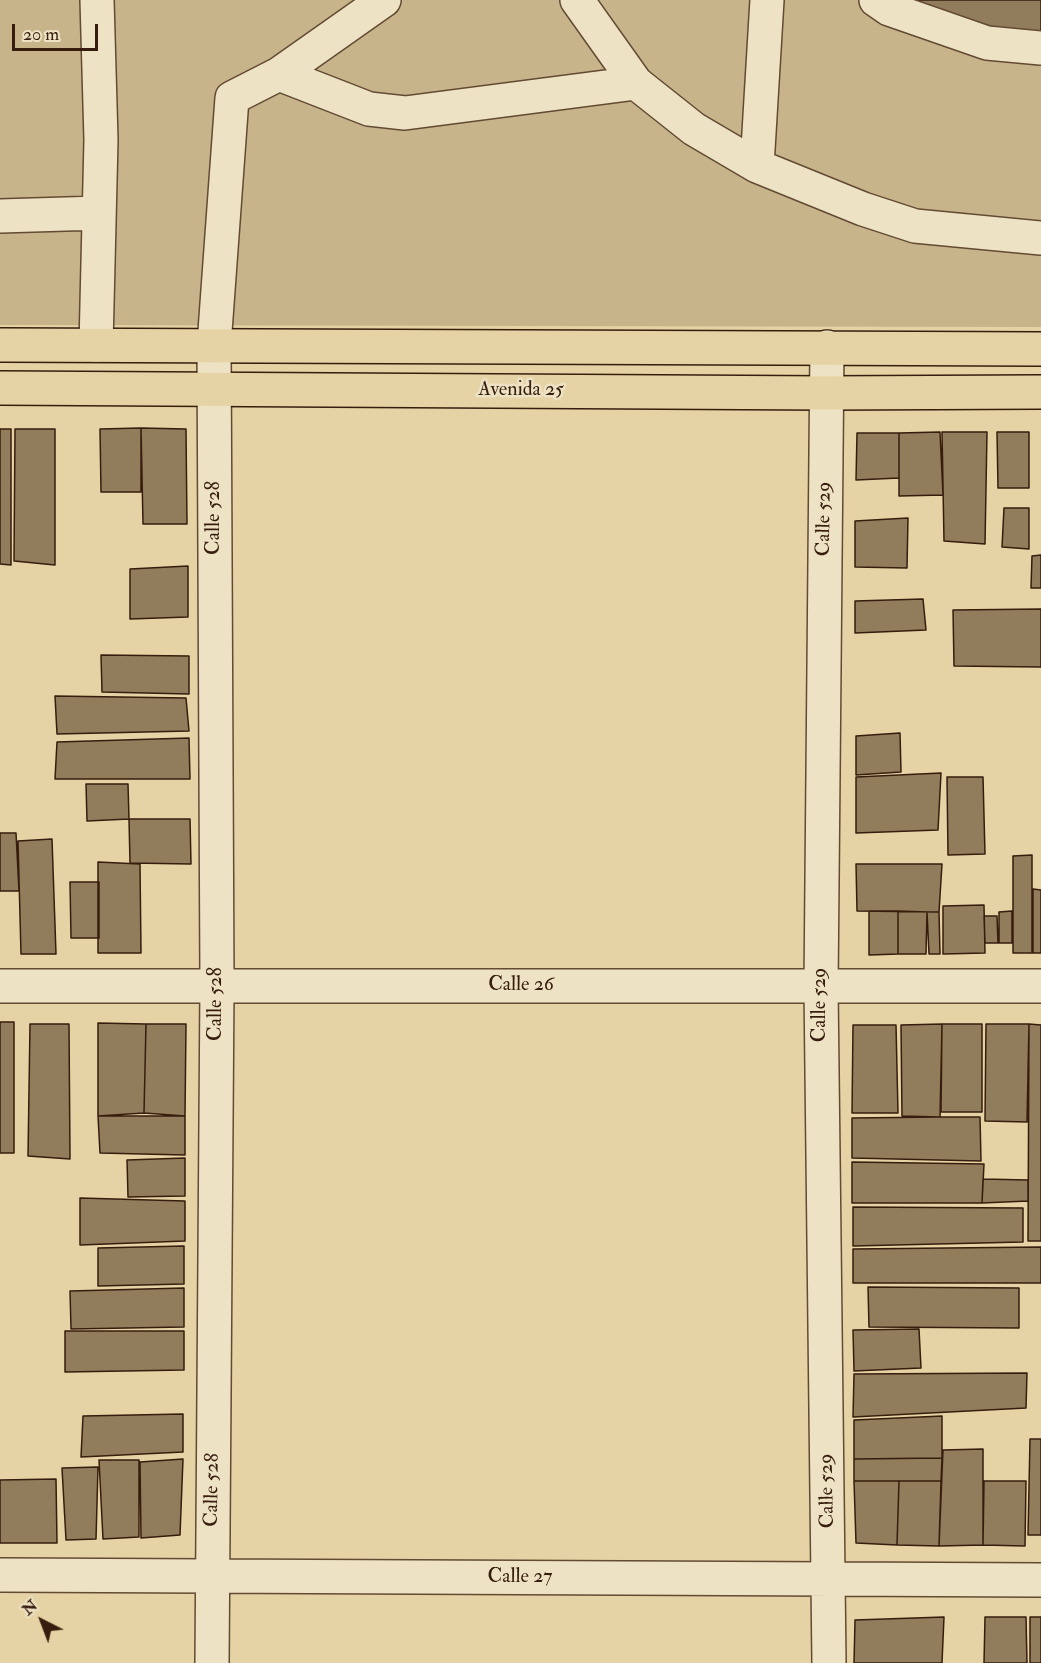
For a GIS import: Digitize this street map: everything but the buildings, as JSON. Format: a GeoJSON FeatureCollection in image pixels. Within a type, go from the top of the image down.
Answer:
{"type":"FeatureCollection","features":[{"type":"Feature","properties":{"kind":"main road"},"geometry":{"type":"LineString","coordinates":[[0,345],[1041,349]]}},
{"type":"Feature","properties":{"kind":"main road","name":"Avenida 25"},"geometry":{"type":"LineString","coordinates":[[0,388],[826,393],[1041,392]]}},
{"type":"Feature","properties":{"kind":"street"},"geometry":{"type":"LineString","coordinates":[[96,345],[101,140],[97,0]]}},
{"type":"Feature","properties":{"kind":"street"},"geometry":{"type":"LineString","coordinates":[[279,74],[384,0]]}},
{"type":"Feature","properties":{"kind":"street"},"geometry":{"type":"LineString","coordinates":[[577,0],[636,83],[694,129],[757,166],[863,209],[915,226],[1041,238]]}},
{"type":"Feature","properties":{"kind":"street"},"geometry":{"type":"LineString","coordinates":[[757,166],[767,0]]}},
{"type":"Feature","properties":{"kind":"street"},"geometry":{"type":"LineString","coordinates":[[876,0],[889,9],[987,43],[1041,48]]}},
{"type":"Feature","properties":{"kind":"street"},"geometry":{"type":"LineString","coordinates":[[279,74],[369,109],[405,113],[636,83]]}},
{"type":"Feature","properties":{"kind":"street","name":"Calle 528"},"geometry":{"type":"LineString","coordinates":[[212,1663],[217,986],[214,345],[232,98],[279,74]]}},
{"type":"Feature","properties":{"kind":"street"},"geometry":{"type":"LineString","coordinates":[[0,216],[99,213]]}},
{"type":"Feature","properties":{"kind":"street","name":"Calle 529"},"geometry":{"type":"LineString","coordinates":[[827,347],[821,987],[829,1663]]}},
{"type":"Feature","properties":{"kind":"street","name":"Calle 26"},"geometry":{"type":"LineString","coordinates":[[0,986],[1041,986]]}},
{"type":"Feature","properties":{"kind":"street","name":"Calle 27"},"geometry":{"type":"LineString","coordinates":[[0,1575],[1041,1580]]}},
{"type":"Feature","properties":{"kind":"shaded area"},"geometry":{"type":"Polygon","coordinates":[[[0,0],[1041,0],[1041,327],[0,325],[0,0]]]}}]}
